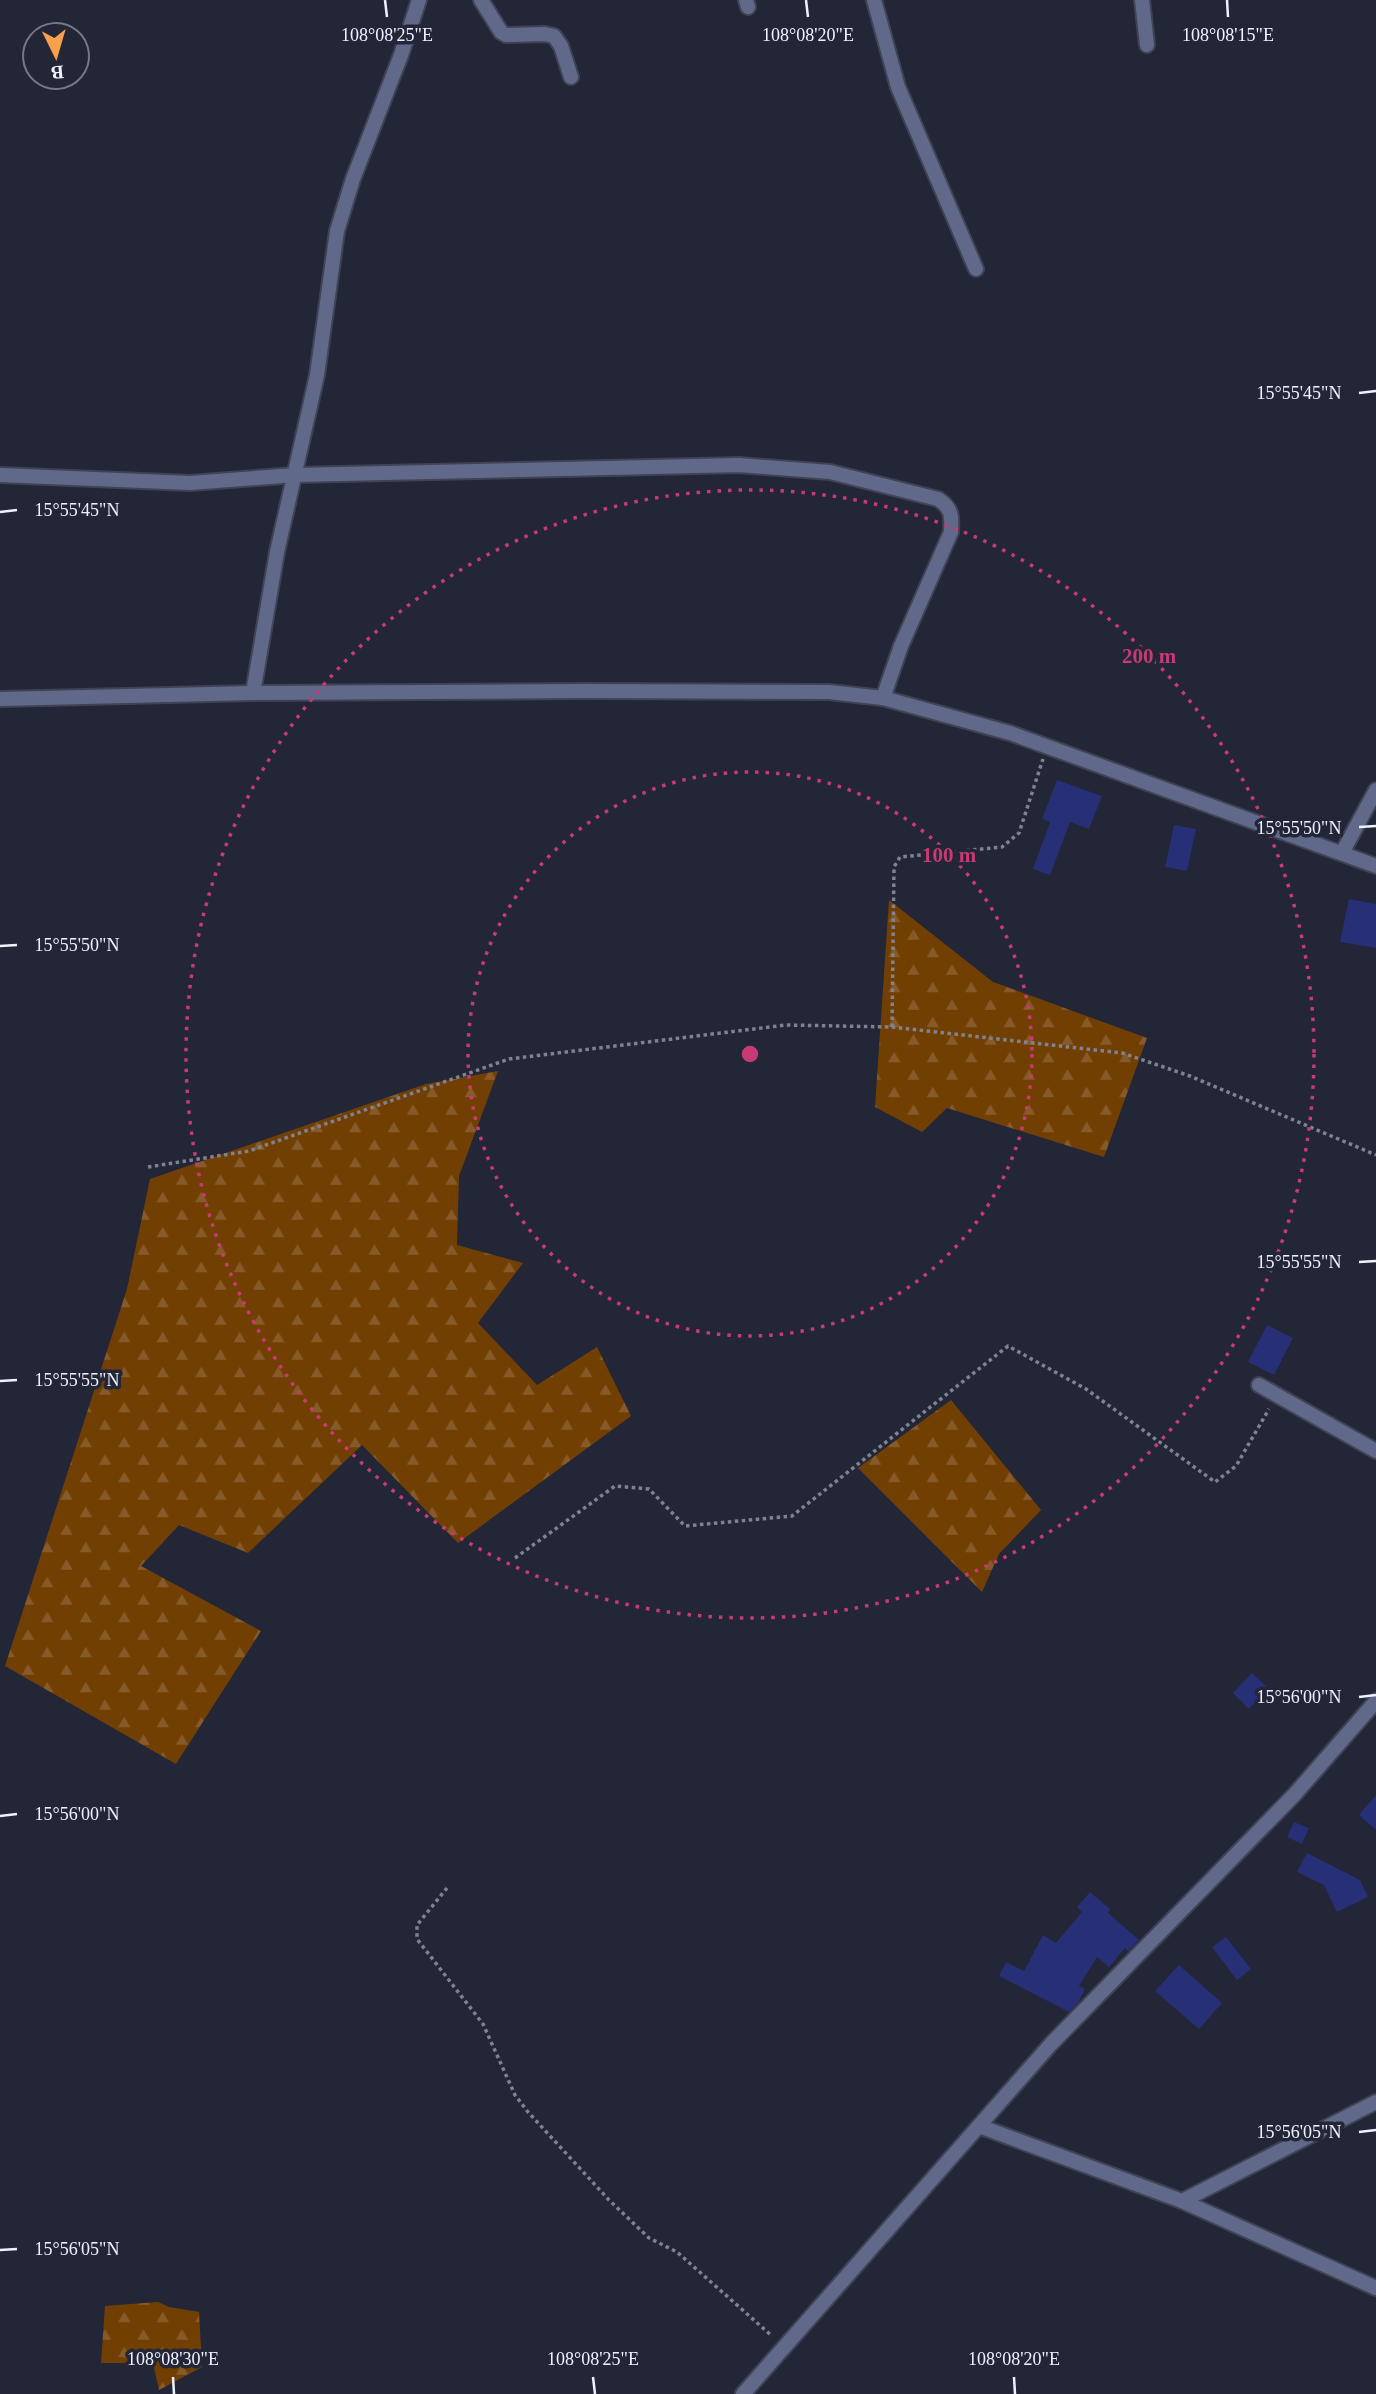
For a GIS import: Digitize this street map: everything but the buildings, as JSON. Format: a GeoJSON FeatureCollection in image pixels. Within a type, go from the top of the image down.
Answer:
{"type":"FeatureCollection","features":[{"type":"Feature","properties":{"kind":"street"},"geometry":{"type":"LineString","coordinates":[[253,693],[277,552],[317,375],[332,258],[344,207],[419,0]]}},
{"type":"Feature","properties":{"kind":"street"},"geometry":{"type":"LineString","coordinates":[[481,0],[506,35],[554,36],[561,46],[571,76]]}},
{"type":"Feature","properties":{"kind":"street"},"geometry":{"type":"LineString","coordinates":[[874,0],[898,87],[976,269]]}},
{"type":"Feature","properties":{"kind":"street"},"geometry":{"type":"LineString","coordinates":[[1142,0],[1147,45]]}},
{"type":"Feature","properties":{"kind":"street"},"geometry":{"type":"LineString","coordinates":[[0,475],[190,483],[295,475],[739,465],[830,472],[938,499],[952,515],[951,533],[901,646],[883,698]]}},
{"type":"Feature","properties":{"kind":"street"},"geometry":{"type":"LineString","coordinates":[[0,699],[253,693],[829,692],[883,698],[1010,733],[1376,866]]}},
{"type":"Feature","properties":{"kind":"street"},"geometry":{"type":"LineString","coordinates":[[1342,853],[1376,790]]}},
{"type":"Feature","properties":{"kind":"street"},"geometry":{"type":"LineString","coordinates":[[1259,1385],[1376,1451]]}},
{"type":"Feature","properties":{"kind":"street"},"geometry":{"type":"LineString","coordinates":[[743,2394],[1051,2044],[1295,1794],[1376,1701]]}},
{"type":"Feature","properties":{"kind":"street"},"geometry":{"type":"LineString","coordinates":[[1182,2201],[1376,2102]]}},
{"type":"Feature","properties":{"kind":"street"},"geometry":{"type":"LineString","coordinates":[[979,2126],[1182,2201],[1376,2288]]}},
{"type":"Feature","properties":{"kind":"path"},"geometry":{"type":"LineString","coordinates":[[892,1027],[894,867],[900,857],[1002,847],[1019,833],[1047,747]]}},
{"type":"Feature","properties":{"kind":"path"},"geometry":{"type":"LineString","coordinates":[[148,1167],[249,1151],[509,1059],[786,1026],[892,1027],[1122,1053],[1190,1076],[1376,1155]]}},
{"type":"Feature","properties":{"kind":"path"},"geometry":{"type":"LineString","coordinates":[[515,1558],[615,1486],[649,1489],[685,1526],[792,1516],[1009,1346],[1086,1389],[1214,1482],[1236,1466],[1277,1396]]}},
{"type":"Feature","properties":{"kind":"path"},"geometry":{"type":"LineString","coordinates":[[447,1888],[417,1925],[416,1939],[483,2024],[515,2095],[609,2200],[649,2238],[677,2252],[783,2347]]}},
{"type":"Feature","properties":{"kind":"green space"},"geometry":{"type":"Polygon","coordinates":[[[889,900],[993,982],[1147,1038],[1104,1157],[947,1108],[922,1132],[875,1107],[889,900]]]}},
{"type":"Feature","properties":{"kind":"green space"},"geometry":{"type":"Polygon","coordinates":[[[498,1071],[459,1176],[457,1245],[523,1263],[478,1323],[537,1385],[597,1347],[631,1416],[458,1543],[362,1445],[248,1553],[179,1525],[141,1566],[261,1631],[176,1764],[5,1666],[127,1289],[150,1179],[426,1084],[498,1071]]]}},
{"type":"Feature","properties":{"kind":"green space"},"geometry":{"type":"Polygon","coordinates":[[[951,1400],[1041,1510],[999,1554],[982,1592],[858,1468],[951,1400]]]}},
{"type":"Feature","properties":{"kind":"green space"},"geometry":{"type":"Polygon","coordinates":[[[158,2302],[169,2307],[199,2312],[202,2367],[159,2390],[153,2363],[101,2363],[105,2306],[158,2302]]]}}]}
